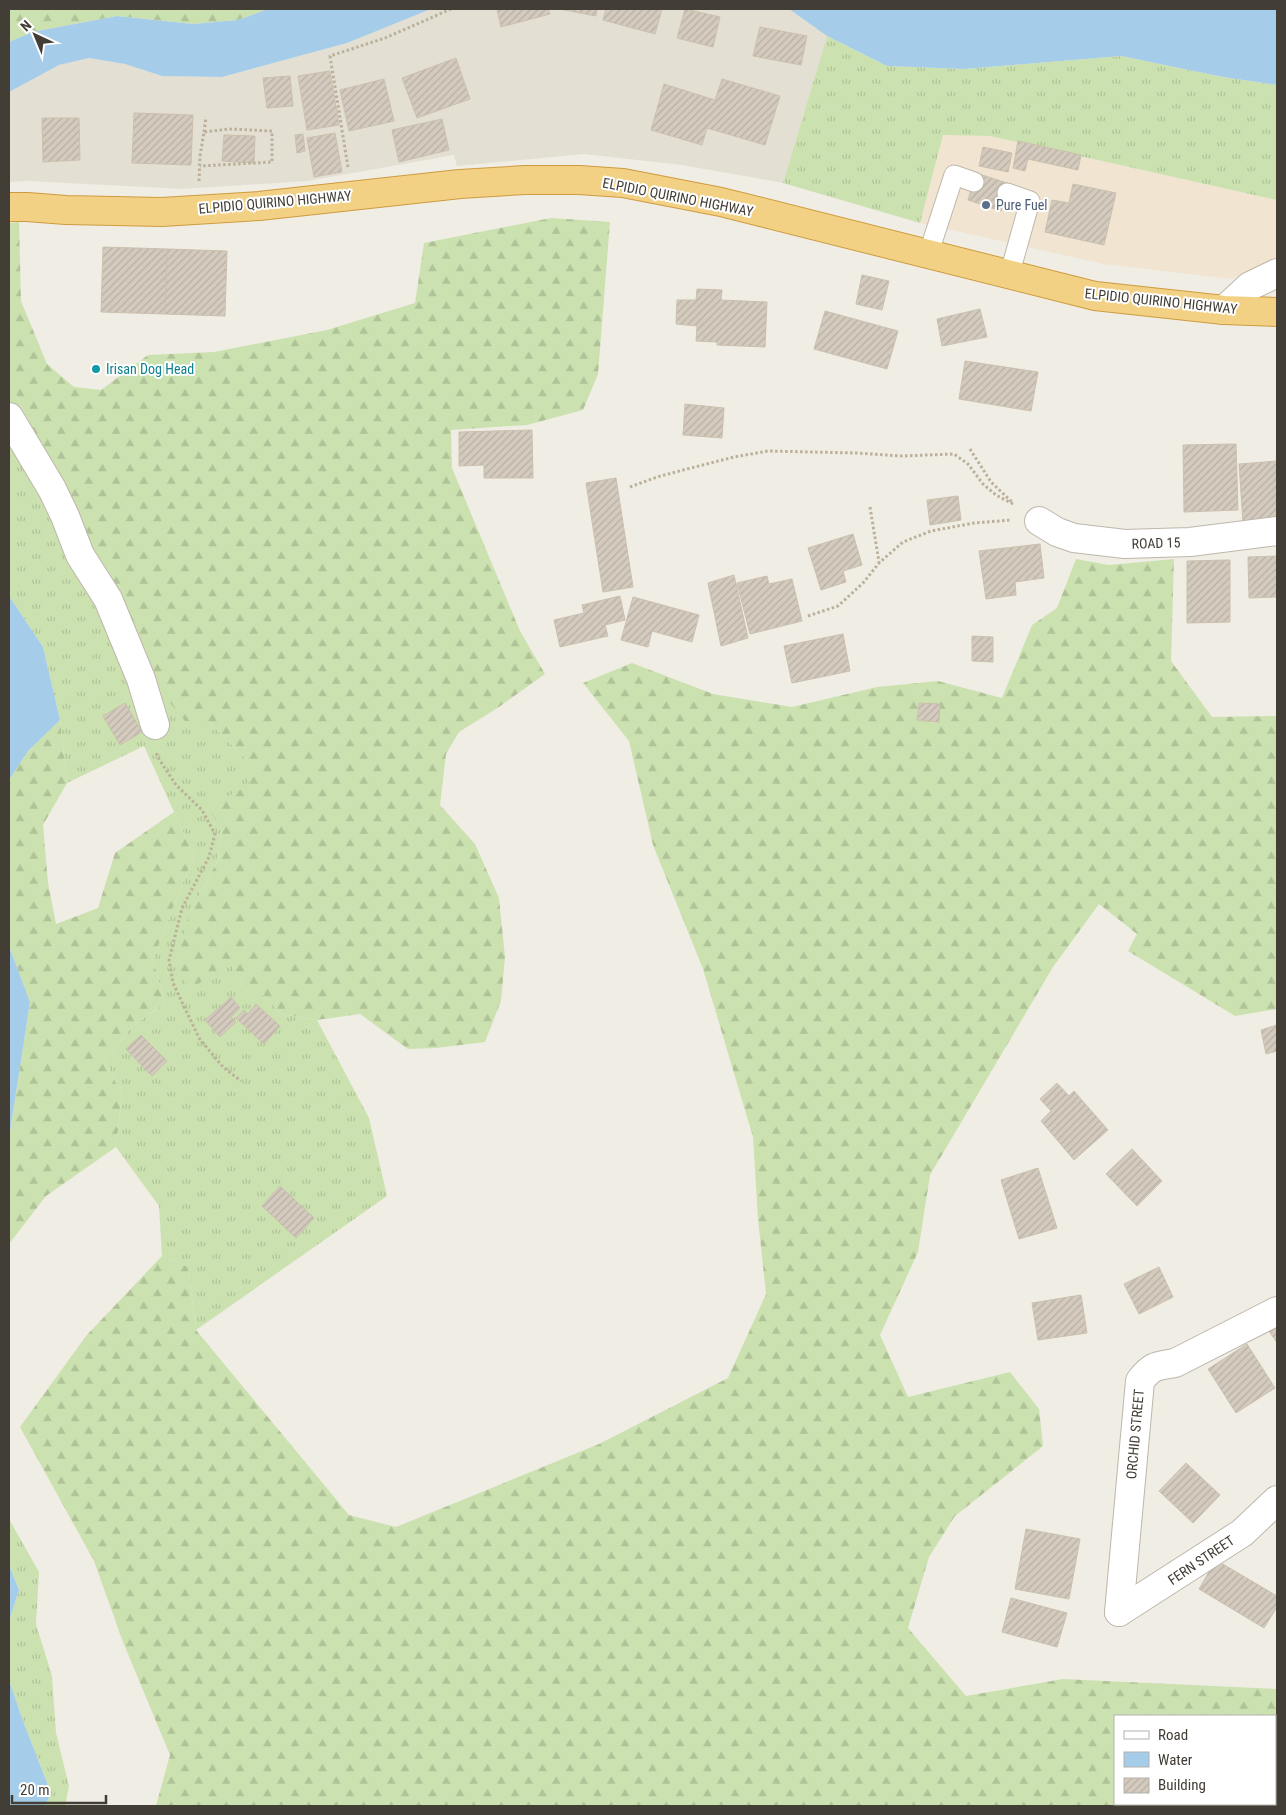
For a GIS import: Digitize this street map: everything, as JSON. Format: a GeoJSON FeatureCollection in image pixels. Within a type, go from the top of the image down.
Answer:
{"type":"FeatureCollection","features":[{"type":"Feature","properties":{"kind":"highway","name":"ELPIDIO QUIRINO HIGHWAY"},"geometry":{"type":"LineString","coordinates":[[9,207],[162,212],[259,206],[460,184],[526,180],[579,180],[623,184],[720,202],[1009,276],[1095,296],[1224,310],[1277,312]]}},
{"type":"Feature","properties":{"kind":"street"},"geometry":{"type":"LineString","coordinates":[[1224,310],[1250,286],[1277,273]]}},
{"type":"Feature","properties":{"kind":"street"},"geometry":{"type":"LineString","coordinates":[[9,417],[52,489],[80,555],[108,599],[141,679],[155,725]]}},
{"type":"Feature","properties":{"kind":"street","name":"ROAD 15"},"geometry":{"type":"LineString","coordinates":[[1039,521],[1056,532],[1074,538],[1125,544],[1190,542],[1277,532]]}},
{"type":"Feature","properties":{"kind":"street","name":"ORCHID STREET"},"geometry":{"type":"LineString","coordinates":[[1119,1612],[1140,1381],[1148,1370],[1175,1363],[1277,1311]]}},
{"type":"Feature","properties":{"kind":"street","name":"FERN STREET"},"geometry":{"type":"LineString","coordinates":[[1119,1612],[1242,1532],[1277,1500]]}},
{"type":"Feature","properties":{"kind":"lane"},"geometry":{"type":"LineString","coordinates":[[928,255],[951,184],[972,186]]}},
{"type":"Feature","properties":{"kind":"lane"},"geometry":{"type":"LineString","coordinates":[[1005,197],[1027,210],[1009,276]]}},
{"type":"Feature","properties":{"kind":"path"},"geometry":{"type":"LineString","coordinates":[[348,168],[330,56],[385,38],[451,9]]}},
{"type":"Feature","properties":{"kind":"path"},"geometry":{"type":"LineString","coordinates":[[200,156],[206,117]]}},
{"type":"Feature","properties":{"kind":"path"},"geometry":{"type":"LineString","coordinates":[[200,166],[272,162],[272,130],[229,129],[204,132]]}},
{"type":"Feature","properties":{"kind":"path"},"geometry":{"type":"LineString","coordinates":[[630,487],[657,477],[734,457],[768,452],[856,453],[902,456],[954,454],[968,464],[983,484],[996,495],[1015,505],[990,482],[970,449]]}},
{"type":"Feature","properties":{"kind":"path"},"geometry":{"type":"LineString","coordinates":[[870,508],[879,563]]}},
{"type":"Feature","properties":{"kind":"path"},"geometry":{"type":"LineString","coordinates":[[808,616],[838,606],[863,583],[879,563],[903,542],[931,531],[974,523],[1008,520],[1039,521]]}},
{"type":"Feature","properties":{"kind":"path"},"geometry":{"type":"LineString","coordinates":[[155,725],[158,756],[176,785],[202,810],[215,834],[210,857],[182,908],[169,960],[173,983],[199,1038],[223,1066],[242,1081]]}},
{"type":"Feature","properties":{"kind":"shaded area"},"geometry":{"type":"Polygon","coordinates":[[[431,9],[789,9],[827,36],[783,183],[682,165],[584,154],[457,166],[454,155],[308,181],[182,189],[30,181],[9,182],[9,92],[59,65],[89,58],[125,64],[162,76],[222,77],[347,43],[431,9]]]}},
{"type":"Feature","properties":{"kind":"shaded area"},"geometry":{"type":"Polygon","coordinates":[[[943,135],[990,136],[1277,200],[1277,258],[1232,279],[1104,264],[920,223],[943,135]]]}},
{"type":"Feature","properties":{"kind":"green space"},"geometry":{"type":"Polygon","coordinates":[[[9,9],[268,9],[238,20],[193,24],[117,16],[32,32],[9,42],[9,9]]]}},
{"type":"Feature","properties":{"kind":"green space"},"geometry":{"type":"Polygon","coordinates":[[[827,36],[887,66],[965,69],[1121,56],[1223,77],[1277,85],[1277,200],[990,136],[943,135],[920,223],[783,183],[827,36]]]}},
{"type":"Feature","properties":{"kind":"green space"},"geometry":{"type":"Polygon","coordinates":[[[551,218],[610,222],[598,374],[583,410],[527,425],[451,430],[452,468],[520,631],[545,674],[499,707],[459,732],[446,754],[440,805],[475,844],[499,898],[505,957],[501,1001],[485,1042],[436,1048],[408,1049],[360,1014],[317,1020],[281,1014],[263,994],[253,1001],[231,965],[189,989],[177,963],[189,915],[218,860],[221,829],[208,807],[249,785],[249,762],[209,722],[185,721],[148,676],[88,552],[62,483],[23,410],[9,377],[9,223],[19,222],[21,301],[47,364],[74,387],[101,390],[148,355],[214,352],[327,330],[415,303],[424,243],[551,218]]]}},
{"type":"Feature","properties":{"kind":"green space"},"geometry":{"type":"Polygon","coordinates":[[[9,377],[23,410],[62,483],[209,722],[249,762],[249,785],[221,829],[218,860],[189,915],[231,965],[253,1001],[263,994],[281,1014],[317,1020],[369,1118],[387,1196],[196,1330],[188,1267],[162,1256],[159,1206],[116,1147],[122,1095],[105,1061],[131,1027],[165,1003],[153,960],[194,856],[144,746],[67,783],[60,720],[43,647],[9,596],[9,377]]]}},
{"type":"Feature","properties":{"kind":"green space"},"geometry":{"type":"Polygon","coordinates":[[[1076,559],[1109,565],[1174,559],[1171,661],[1212,717],[1277,716],[1277,1009],[1235,1016],[1128,951],[1137,934],[1099,904],[1053,967],[930,1175],[918,1252],[880,1335],[908,1397],[1010,1372],[1039,1409],[1043,1446],[955,1516],[929,1557],[908,1628],[966,1696],[1063,1679],[1277,1689],[1277,1806],[156,1806],[170,1755],[123,1642],[94,1561],[20,1427],[86,1336],[162,1256],[188,1267],[196,1330],[349,1515],[396,1527],[599,1444],[728,1378],[766,1294],[758,1219],[753,1137],[703,969],[653,845],[629,741],[583,683],[632,663],[713,694],[792,707],[877,687],[938,681],[1002,698],[1032,625],[1057,608],[1076,559]]]}},
{"type":"Feature","properties":{"kind":"green space"},"geometry":{"type":"Polygon","coordinates":[[[60,720],[67,783],[43,825],[48,883],[56,924],[98,908],[115,853],[174,812],[194,856],[153,960],[165,1003],[131,1027],[105,1061],[122,1095],[116,1147],[46,1196],[9,1244],[9,1138],[30,1002],[9,946],[9,780],[28,751],[60,720]]]}},
{"type":"Feature","properties":{"kind":"green space"},"geometry":{"type":"Polygon","coordinates":[[[9,1519],[39,1572],[36,1624],[52,1676],[56,1733],[69,1786],[65,1806],[45,1806],[51,1793],[9,1680],[9,1621],[19,1590],[9,1565],[9,1519]]]}},
{"type":"Feature","properties":{"kind":"water"},"geometry":{"type":"Polygon","coordinates":[[[268,9],[431,9],[347,43],[222,77],[162,76],[125,64],[89,58],[59,65],[9,92],[9,42],[32,32],[117,16],[193,24],[238,20],[268,9]]]}},
{"type":"Feature","properties":{"kind":"water"},"geometry":{"type":"Polygon","coordinates":[[[789,9],[1277,9],[1277,85],[1223,77],[1121,56],[965,69],[887,66],[827,36],[789,9]]]}},
{"type":"Feature","properties":{"kind":"water"},"geometry":{"type":"Polygon","coordinates":[[[9,596],[43,647],[60,720],[28,751],[9,780],[9,596]]]}},
{"type":"Feature","properties":{"kind":"water"},"geometry":{"type":"Polygon","coordinates":[[[9,946],[30,1002],[9,1138],[9,946]]]}},
{"type":"Feature","properties":{"kind":"water"},"geometry":{"type":"Polygon","coordinates":[[[9,1565],[19,1590],[9,1621],[9,1565]]]}},
{"type":"Feature","properties":{"kind":"water"},"geometry":{"type":"Polygon","coordinates":[[[9,1680],[51,1793],[45,1806],[9,1806],[9,1680]]]}},
{"type":"Feature","properties":{"kind":"building"},"geometry":{"type":"Polygon","coordinates":[[[497,9],[548,9],[550,14],[501,27],[497,9]]]}},
{"type":"Feature","properties":{"kind":"building"},"geometry":{"type":"Polygon","coordinates":[[[559,9],[597,9],[596,16],[559,9]]]}},
{"type":"Feature","properties":{"kind":"building"},"geometry":{"type":"Polygon","coordinates":[[[606,9],[662,9],[655,34],[603,20],[606,9]]]}},
{"type":"Feature","properties":{"kind":"building"},"geometry":{"type":"Polygon","coordinates":[[[685,9],[720,17],[713,47],[677,38],[685,9]]]}},
{"type":"Feature","properties":{"kind":"building"},"geometry":{"type":"Polygon","coordinates":[[[760,27],[807,36],[801,65],[753,56],[760,27]]]}},
{"type":"Feature","properties":{"kind":"building"},"geometry":{"type":"Polygon","coordinates":[[[456,58],[470,99],[417,118],[402,78],[456,58]]]}},
{"type":"Feature","properties":{"kind":"building"},"geometry":{"type":"Polygon","coordinates":[[[330,71],[339,125],[307,130],[298,76],[330,71]]]}},
{"type":"Feature","properties":{"kind":"building"},"geometry":{"type":"Polygon","coordinates":[[[290,76],[293,106],[267,108],[263,78],[290,76]]]}},
{"type":"Feature","properties":{"kind":"building"},"geometry":{"type":"Polygon","coordinates":[[[384,79],[394,121],[349,131],[340,90],[384,79]]]}},
{"type":"Feature","properties":{"kind":"building"},"geometry":{"type":"Polygon","coordinates":[[[722,79],[780,96],[765,145],[707,128],[702,145],[651,130],[664,84],[715,100],[722,79]]]}},
{"type":"Feature","properties":{"kind":"building"},"geometry":{"type":"Polygon","coordinates":[[[134,113],[193,115],[191,165],[132,163],[134,113]]]}},
{"type":"Feature","properties":{"kind":"building"},"geometry":{"type":"Polygon","coordinates":[[[42,118],[79,118],[80,160],[43,162],[42,118]]]}},
{"type":"Feature","properties":{"kind":"building"},"geometry":{"type":"Polygon","coordinates":[[[442,119],[449,150],[399,162],[392,130],[442,119]]]}},
{"type":"Feature","properties":{"kind":"building"},"geometry":{"type":"Polygon","coordinates":[[[335,133],[342,172],[314,177],[307,138],[335,133]]]}},
{"type":"Feature","properties":{"kind":"building"},"geometry":{"type":"Polygon","coordinates":[[[303,134],[305,151],[297,153],[295,135],[303,134]]]}},
{"type":"Feature","properties":{"kind":"building"},"geometry":{"type":"Polygon","coordinates":[[[224,135],[255,136],[254,163],[222,161],[224,135]]]}},
{"type":"Feature","properties":{"kind":"building"},"geometry":{"type":"Polygon","coordinates":[[[1018,141],[1081,155],[1078,170],[1028,159],[1025,171],[1013,168],[1018,141]]]}},
{"type":"Feature","properties":{"kind":"building"},"geometry":{"type":"Polygon","coordinates":[[[983,147],[1012,153],[1008,172],[979,166],[983,147]]]}},
{"type":"Feature","properties":{"kind":"building"},"geometry":{"type":"Polygon","coordinates":[[[976,173],[1010,184],[1001,211],[968,200],[976,173]]]}},
{"type":"Feature","properties":{"kind":"building"},"geometry":{"type":"Polygon","coordinates":[[[1073,184],[1116,193],[1104,245],[1045,232],[1052,200],[1069,203],[1073,184]]]}},
{"type":"Feature","properties":{"kind":"building"},"geometry":{"type":"Polygon","coordinates":[[[103,247],[167,249],[165,314],[101,312],[103,247]]]}},
{"type":"Feature","properties":{"kind":"building"},"geometry":{"type":"Polygon","coordinates":[[[167,249],[227,251],[225,316],[165,314],[167,249]]]}},
{"type":"Feature","properties":{"kind":"building"},"geometry":{"type":"Polygon","coordinates":[[[862,275],[889,281],[882,310],[856,304],[862,275]]]}},
{"type":"Feature","properties":{"kind":"building"},"geometry":{"type":"Polygon","coordinates":[[[697,289],[722,290],[721,300],[767,302],[765,347],[717,345],[717,342],[696,341],[697,326],[676,324],[677,300],[696,300],[697,289]]]}},
{"type":"Feature","properties":{"kind":"building"},"geometry":{"type":"Polygon","coordinates":[[[980,309],[987,337],[942,346],[937,319],[980,309]]]}},
{"type":"Feature","properties":{"kind":"building"},"geometry":{"type":"Polygon","coordinates":[[[825,311],[898,331],[887,369],[814,349],[825,311]]]}},
{"type":"Feature","properties":{"kind":"building"},"geometry":{"type":"Polygon","coordinates":[[[965,361],[1038,372],[1031,411],[959,399],[965,361]]]}},
{"type":"Feature","properties":{"kind":"building"},"geometry":{"type":"Polygon","coordinates":[[[685,404],[724,408],[722,438],[683,435],[685,404]]]}},
{"type":"Feature","properties":{"kind":"building"},"geometry":{"type":"Polygon","coordinates":[[[532,430],[533,478],[484,478],[484,465],[459,466],[459,432],[532,430]]]}},
{"type":"Feature","properties":{"kind":"building"},"geometry":{"type":"Polygon","coordinates":[[[1236,444],[1238,510],[1184,512],[1183,445],[1236,444]]]}},
{"type":"Feature","properties":{"kind":"building"},"geometry":{"type":"Polygon","coordinates":[[[1277,461],[1277,521],[1243,523],[1239,464],[1277,461]]]}},
{"type":"Feature","properties":{"kind":"building"},"geometry":{"type":"Polygon","coordinates":[[[616,478],[633,587],[603,592],[586,483],[616,478]]]}},
{"type":"Feature","properties":{"kind":"building"},"geometry":{"type":"Polygon","coordinates":[[[958,496],[961,520],[930,525],[927,500],[958,496]]]}},
{"type":"Feature","properties":{"kind":"building"},"geometry":{"type":"Polygon","coordinates":[[[853,534],[862,565],[843,571],[846,582],[821,590],[808,548],[853,534]]]}},
{"type":"Feature","properties":{"kind":"building"},"geometry":{"type":"Polygon","coordinates":[[[1040,544],[1044,578],[1015,582],[1016,595],[986,599],[979,551],[1040,544]]]}},
{"type":"Feature","properties":{"kind":"building"},"geometry":{"type":"Polygon","coordinates":[[[1277,556],[1277,597],[1249,598],[1248,557],[1277,556]]]}},
{"type":"Feature","properties":{"kind":"building"},"geometry":{"type":"Polygon","coordinates":[[[1230,560],[1230,622],[1187,623],[1187,561],[1230,560]]]}},
{"type":"Feature","properties":{"kind":"building"},"geometry":{"type":"Polygon","coordinates":[[[734,575],[748,638],[721,646],[708,583],[734,575]]]}},
{"type":"Feature","properties":{"kind":"building"},"geometry":{"type":"Polygon","coordinates":[[[767,576],[769,584],[792,579],[802,621],[750,634],[737,583],[767,576]]]}},
{"type":"Feature","properties":{"kind":"building"},"geometry":{"type":"Polygon","coordinates":[[[620,596],[625,620],[605,625],[608,636],[560,647],[554,620],[584,613],[582,605],[620,596]]]}},
{"type":"Feature","properties":{"kind":"building"},"geometry":{"type":"Polygon","coordinates":[[[633,597],[699,615],[692,642],[652,631],[648,647],[621,640],[633,597]]]}},
{"type":"Feature","properties":{"kind":"building"},"geometry":{"type":"Polygon","coordinates":[[[843,634],[850,671],[792,683],[784,646],[843,634]]]}},
{"type":"Feature","properties":{"kind":"building"},"geometry":{"type":"Polygon","coordinates":[[[972,636],[993,637],[993,662],[972,661],[972,636]]]}},
{"type":"Feature","properties":{"kind":"building"},"geometry":{"type":"Polygon","coordinates":[[[125,703],[142,732],[120,745],[103,716],[125,703]]]}},
{"type":"Feature","properties":{"kind":"building"},"geometry":{"type":"Polygon","coordinates":[[[919,703],[940,704],[939,722],[917,720],[919,703]]]}},
{"type":"Feature","properties":{"kind":"building"},"geometry":{"type":"Polygon","coordinates":[[[231,997],[240,1008],[231,1017],[236,1022],[220,1037],[205,1020],[231,997]]]}},
{"type":"Feature","properties":{"kind":"building"},"geometry":{"type":"Polygon","coordinates":[[[256,1004],[280,1026],[264,1044],[236,1018],[244,1010],[248,1014],[256,1004]]]}},
{"type":"Feature","properties":{"kind":"building"},"geometry":{"type":"Polygon","coordinates":[[[1277,1025],[1277,1051],[1266,1054],[1261,1030],[1277,1025]]]}},
{"type":"Feature","properties":{"kind":"building"},"geometry":{"type":"Polygon","coordinates":[[[141,1035],[167,1061],[152,1076],[126,1049],[141,1035]]]}},
{"type":"Feature","properties":{"kind":"building"},"geometry":{"type":"Polygon","coordinates":[[[1057,1083],[1069,1096],[1074,1091],[1108,1130],[1074,1160],[1041,1121],[1051,1111],[1040,1099],[1057,1083]]]}},
{"type":"Feature","properties":{"kind":"building"},"geometry":{"type":"Polygon","coordinates":[[[1132,1149],[1162,1181],[1137,1206],[1106,1174],[1132,1149]]]}},
{"type":"Feature","properties":{"kind":"building"},"geometry":{"type":"Polygon","coordinates":[[[1038,1168],[1057,1228],[1019,1239],[1001,1180],[1038,1168]]]}},
{"type":"Feature","properties":{"kind":"building"},"geometry":{"type":"Polygon","coordinates":[[[280,1186],[314,1218],[296,1238],[262,1206],[280,1186]]]}},
{"type":"Feature","properties":{"kind":"building"},"geometry":{"type":"Polygon","coordinates":[[[1159,1267],[1173,1297],[1139,1314],[1124,1284],[1159,1267]]]}},
{"type":"Feature","properties":{"kind":"building"},"geometry":{"type":"Polygon","coordinates":[[[1081,1295],[1087,1333],[1038,1340],[1032,1303],[1081,1295]]]}},
{"type":"Feature","properties":{"kind":"building"},"geometry":{"type":"Polygon","coordinates":[[[1277,1326],[1277,1343],[1269,1331],[1277,1326]]]}},
{"type":"Feature","properties":{"kind":"building"},"geometry":{"type":"Polygon","coordinates":[[[1247,1344],[1275,1388],[1236,1413],[1208,1369],[1247,1344]]]}},
{"type":"Feature","properties":{"kind":"building"},"geometry":{"type":"Polygon","coordinates":[[[1186,1463],[1220,1495],[1193,1523],[1159,1491],[1186,1463]]]}},
{"type":"Feature","properties":{"kind":"building"},"geometry":{"type":"Polygon","coordinates":[[[1026,1529],[1080,1539],[1069,1599],[1015,1589],[1026,1529]]]}},
{"type":"Feature","properties":{"kind":"building"},"geometry":{"type":"Polygon","coordinates":[[[1216,1560],[1277,1596],[1277,1607],[1264,1628],[1199,1589],[1216,1560]]]}},
{"type":"Feature","properties":{"kind":"building"},"geometry":{"type":"Polygon","coordinates":[[[1011,1598],[1067,1613],[1057,1647],[1002,1632],[1011,1598]]]}},
{"type":"Feature","properties":{"kind":"place","name":"Pure Fuel"},"geometry":{"type":"Point","coordinates":[986,205]}},
{"type":"Feature","properties":{"kind":"place","name":"Irisan Dog Head"},"geometry":{"type":"Point","coordinates":[96,369]}}]}
